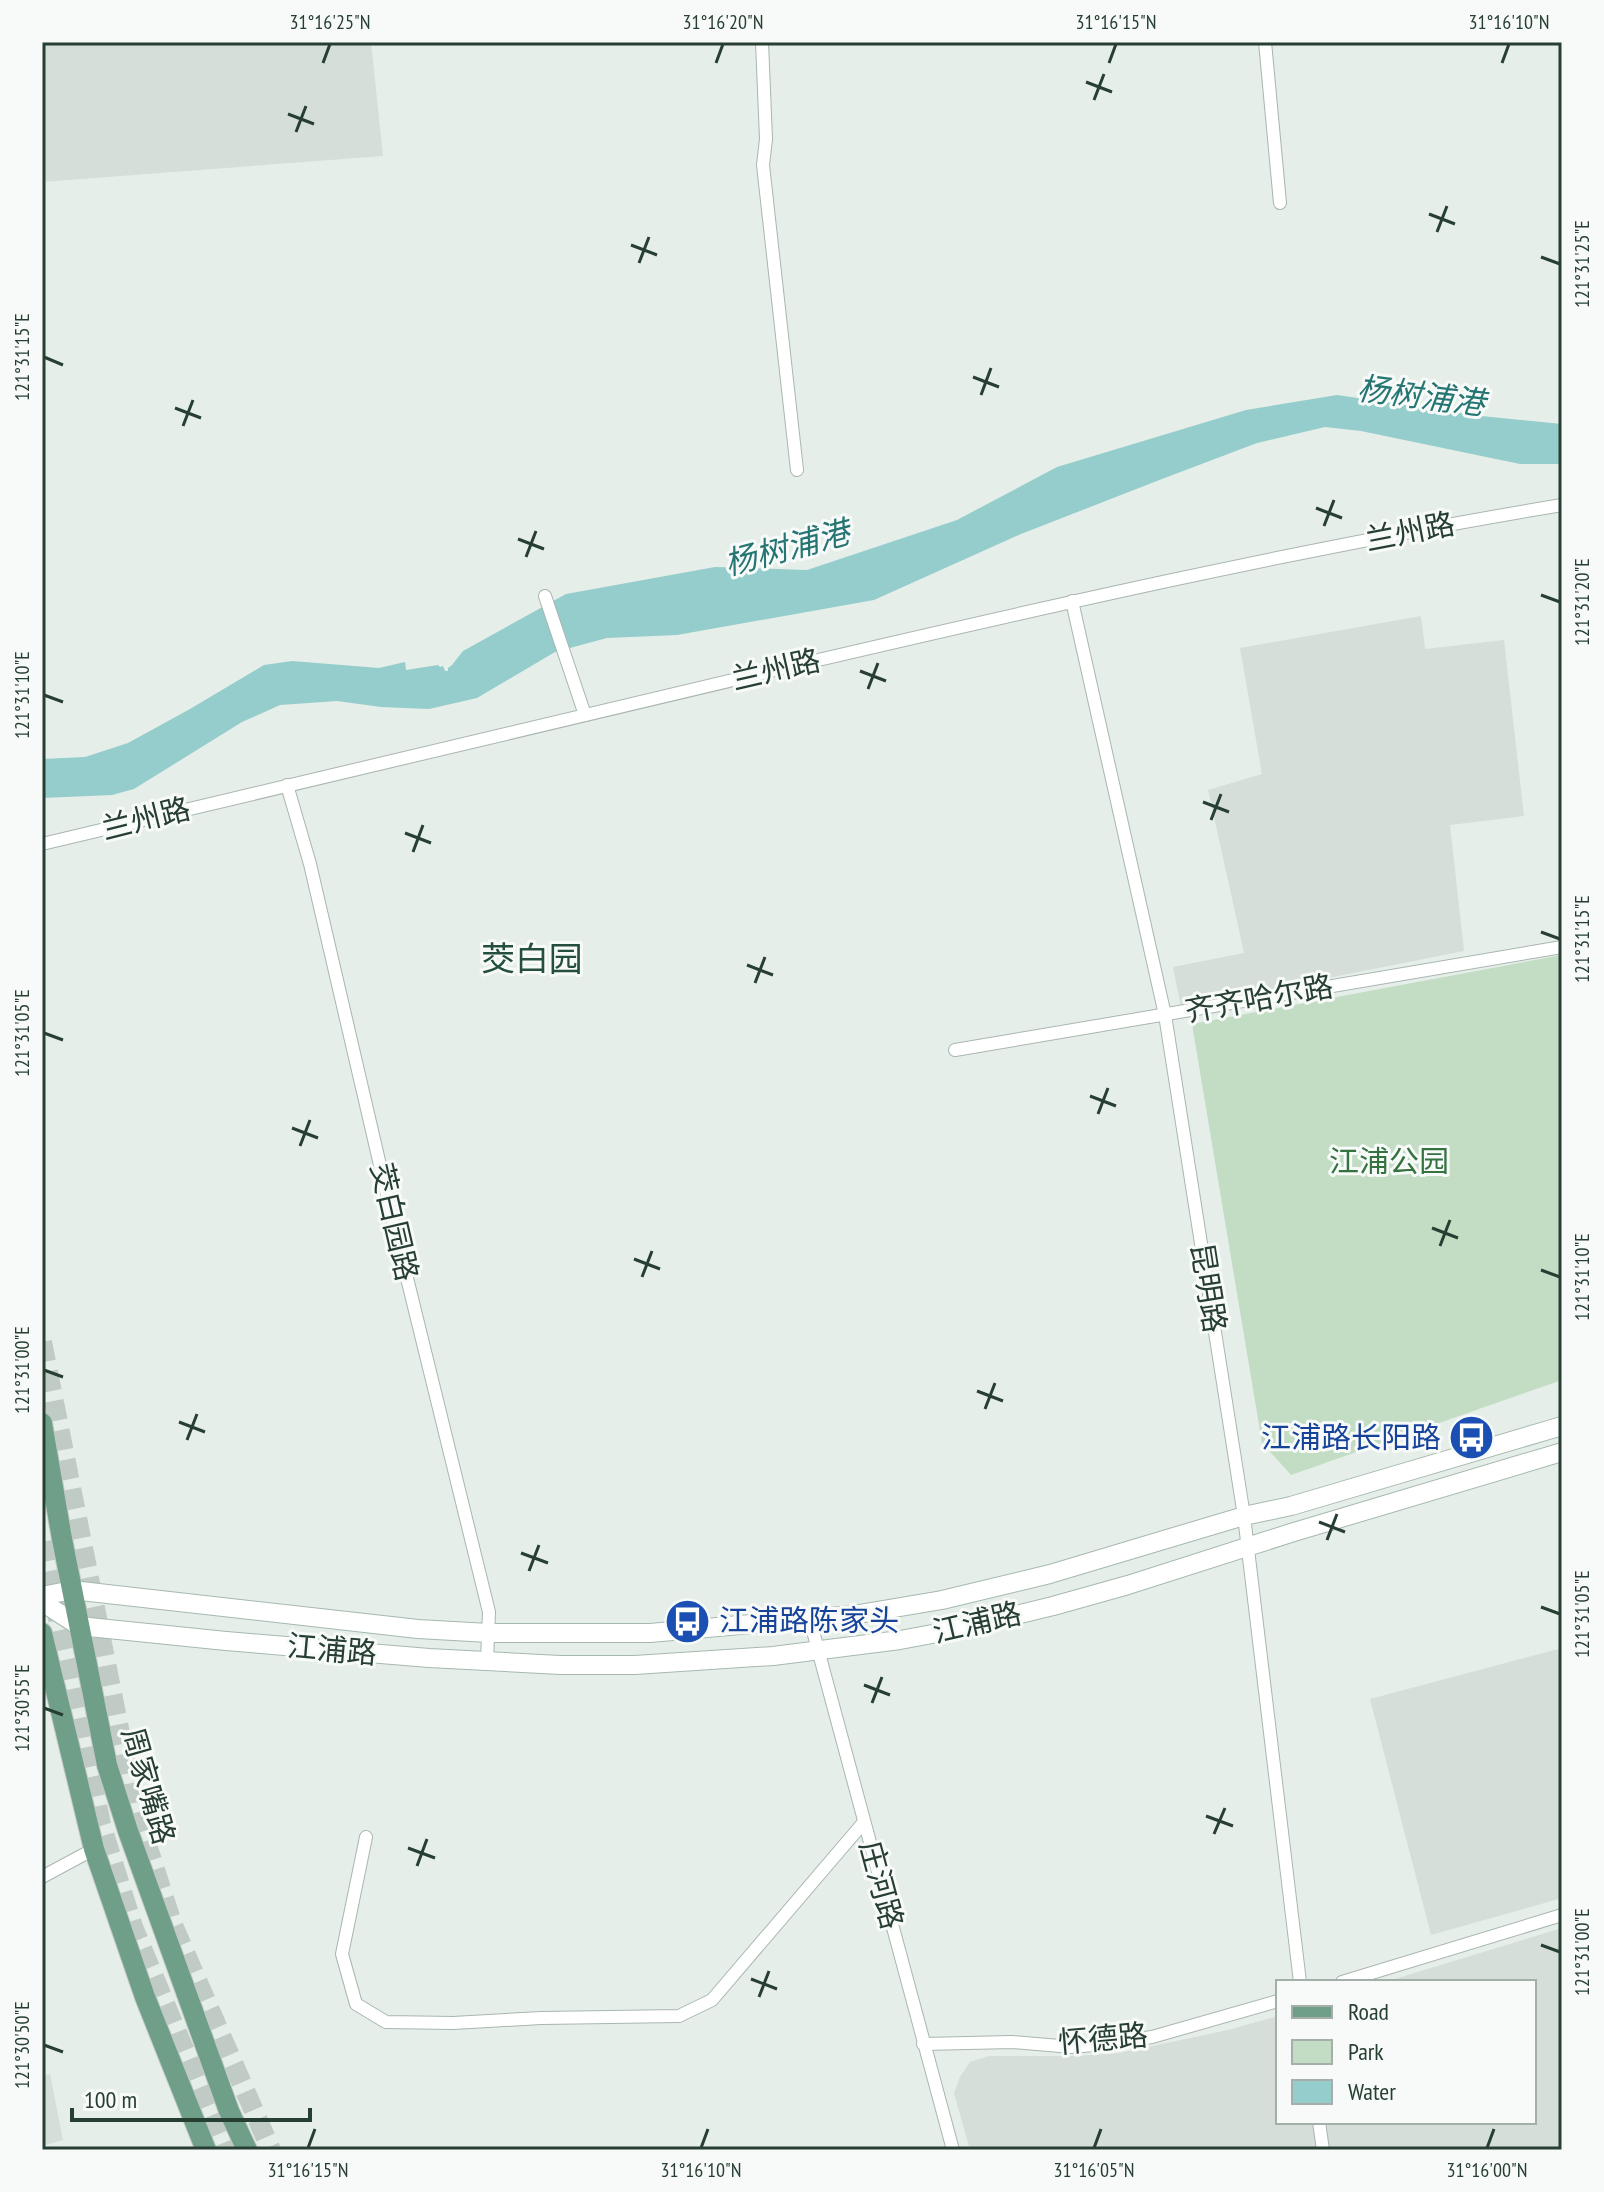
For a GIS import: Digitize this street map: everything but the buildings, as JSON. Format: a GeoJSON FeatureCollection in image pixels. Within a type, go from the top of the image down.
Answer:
{"type":"FeatureCollection","features":[{"type":"Feature","properties":{"kind":"main road","name":"周家嘴路"},"geometry":{"type":"LineString","coordinates":[[42,1423],[107,1765],[229,2111],[247,2150]]}},
{"type":"Feature","properties":{"kind":"main road","name":"江浦路"},"geometry":{"type":"LineString","coordinates":[[42,1599],[72,1590],[418,1629],[489,1633],[650,1633],[810,1620],[942,1600],[1007,1585],[1562,1426]]}},
{"type":"Feature","properties":{"kind":"main road","name":"江浦路"},"geometry":{"type":"LineString","coordinates":[[42,1599],[79,1626],[290,1647],[487,1661],[635,1665],[818,1652],[954,1630],[1053,1606],[1562,1452]]}},
{"type":"Feature","properties":{"kind":"main road"},"geometry":{"type":"LineString","coordinates":[[42,1633],[94,1849],[145,1997],[206,2150]]}},
{"type":"Feature","properties":{"kind":"street"},"geometry":{"type":"LineString","coordinates":[[762,42],[766,139],[763,165],[797,470]]}},
{"type":"Feature","properties":{"kind":"street"},"geometry":{"type":"LineString","coordinates":[[1265,42],[1280,203]]}},
{"type":"Feature","properties":{"kind":"street","name":"兰州路"},"geometry":{"type":"LineString","coordinates":[[42,844],[1072,601],[1438,525],[1562,505]]}},
{"type":"Feature","properties":{"kind":"street"},"geometry":{"type":"LineString","coordinates":[[545,596],[585,715]]}},
{"type":"Feature","properties":{"kind":"street","name":"昆明路"},"geometry":{"type":"LineString","coordinates":[[1072,601],[1165,1015],[1244,1516],[1300,1980]]}},
{"type":"Feature","properties":{"kind":"street","name":"茭白园路"},"geometry":{"type":"LineString","coordinates":[[287,785],[310,864],[485,1598],[490,1622],[487,1661]]}},
{"type":"Feature","properties":{"kind":"street","name":"齐齐哈尔路"},"geometry":{"type":"LineString","coordinates":[[955,1050],[1562,947]]}},
{"type":"Feature","properties":{"kind":"street","name":"庄河路"},"geometry":{"type":"LineString","coordinates":[[810,1620],[953,2150]]}},
{"type":"Feature","properties":{"kind":"street"},"geometry":{"type":"LineString","coordinates":[[366,1837],[342,1954],[356,2004],[386,2022],[453,2023],[679,2016],[712,2000],[864,1822]]}},
{"type":"Feature","properties":{"kind":"street"},"geometry":{"type":"LineString","coordinates":[[42,1877],[94,1849]]}},
{"type":"Feature","properties":{"kind":"street"},"geometry":{"type":"LineString","coordinates":[[1349,1980],[1562,1915]]}},
{"type":"Feature","properties":{"kind":"street","name":"怀德路"},"geometry":{"type":"LineString","coordinates":[[923,2044],[1012,2042],[1072,2047],[1104,2044],[1152,2037],[1276,2002]]}},
{"type":"Feature","properties":{"kind":"street"},"geometry":{"type":"LineString","coordinates":[[1319,2124],[1323,2150]]}},
{"type":"Feature","properties":{"kind":"shaded area"},"geometry":{"type":"Polygon","coordinates":[[[42,42],[371,42],[383,156],[42,182],[42,42]]]}},
{"type":"Feature","properties":{"kind":"shaded area"},"geometry":{"type":"Polygon","coordinates":[[[1421,616],[1425,649],[1504,640],[1524,816],[1450,825],[1464,951],[1181,1007],[1173,967],[1244,953],[1208,790],[1262,774],[1240,648],[1421,616]]]}},
{"type":"Feature","properties":{"kind":"shaded area"},"geometry":{"type":"Polygon","coordinates":[[[1562,1648],[1562,1898],[1431,1935],[1370,1699],[1562,1648]]]}},
{"type":"Feature","properties":{"kind":"shaded area"},"geometry":{"type":"Polygon","coordinates":[[[1562,1928],[1562,2150],[970,2150],[954,2093],[970,2062],[989,2056],[1119,2053],[1276,2017],[1276,2124],[1536,2124],[1536,1980],[1392,1980],[1562,1928]]]}},
{"type":"Feature","properties":{"kind":"shaded area"},"geometry":{"type":"Polygon","coordinates":[[[50,2074],[63,2140],[42,2146],[42,2076],[50,2074]]]}},
{"type":"Feature","properties":{"kind":"green space","name":"江浦公园"},"geometry":{"type":"Polygon","coordinates":[[[1562,955],[1562,1380],[1291,1475],[1262,1443],[1192,1024],[1562,955]]]}},
{"type":"Feature","properties":{"kind":"water","name":"杨树浦港"},"geometry":{"type":"Polygon","coordinates":[[[1337,395],[1481,416],[1562,424],[1562,464],[1520,464],[1361,431],[1325,427],[1257,443],[1162,479],[1021,534],[874,600],[677,635],[607,638],[555,652],[477,698],[429,709],[337,701],[280,705],[242,722],[134,789],[112,795],[42,798],[42,759],[85,757],[128,743],[264,665],[292,661],[379,668],[405,662],[406,670],[438,665],[448,671],[463,651],[566,594],[715,567],[807,570],[957,520],[1057,467],[1246,410],[1337,395]]]}},
{"type":"Feature","properties":{"kind":"tunnel"},"geometry":{"type":"LineString","coordinates":[[42,1342],[134,1804],[172,1923],[271,2150]]}},
{"type":"Feature","properties":{"kind":"tunnel"},"geometry":{"type":"LineString","coordinates":[[42,1542],[101,1824],[133,1927],[226,2150]]}},
{"type":"Feature","properties":{"kind":"place","name":"江浦路长阳路"},"geometry":{"type":"Point","coordinates":[1472,1438]}},
{"type":"Feature","properties":{"kind":"place","name":"江浦路陈家头"},"geometry":{"type":"Point","coordinates":[688,1621]}},
{"type":"Feature","properties":{"kind":"district","name":"茭白园"},"geometry":{"type":"Point","coordinates":[532,959]}}]}
